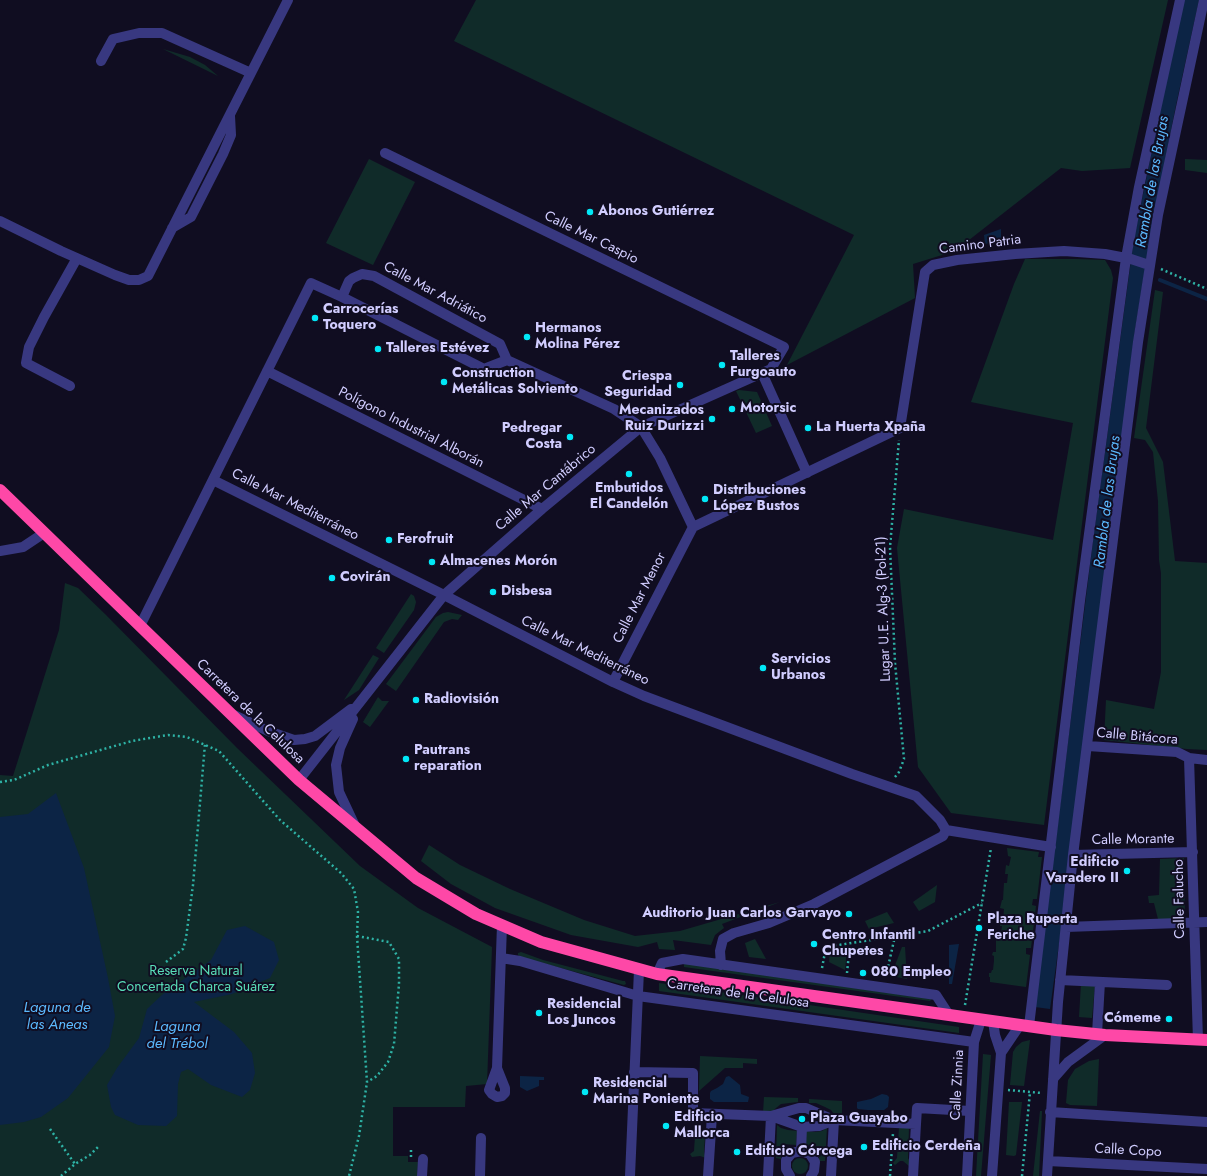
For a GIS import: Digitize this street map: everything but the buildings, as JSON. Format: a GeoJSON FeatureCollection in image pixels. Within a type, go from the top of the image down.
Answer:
{"type":"FeatureCollection","features":[{"type":"Feature","properties":{"kind":"highway","name":"Carretera de la Celulosa"},"geometry":{"type":"LineString","coordinates":[[0,490],[299,780],[416,878],[476,914],[541,942],[657,974],[1056,1030],[1203,1040]]}},
{"type":"Feature","properties":{"kind":"street"},"geometry":{"type":"LineString","coordinates":[[0,221],[115,275],[129,280],[139,280],[148,276],[288,0]]}},
{"type":"Feature","properties":{"kind":"street"},"geometry":{"type":"LineString","coordinates":[[1002,1053],[1025,1025],[1051,847],[1080,601],[1139,186],[1180,0]]}},
{"type":"Feature","properties":{"kind":"street"},"geometry":{"type":"LineString","coordinates":[[1047,1176],[1050,1112],[1060,980],[1073,855],[1088,746],[1147,264],[1204,0]]}},
{"type":"Feature","properties":{"kind":"street"},"geometry":{"type":"LineString","coordinates":[[101,61],[113,39],[139,33],[162,33],[251,73]]}},
{"type":"Feature","properties":{"kind":"street","name":"Calle Mar Caspio"},"geometry":{"type":"LineString","coordinates":[[385,153],[784,347]]}},
{"type":"Feature","properties":{"kind":"street","name":"Camino Patria"},"geometry":{"type":"LineString","coordinates":[[900,428],[925,272],[933,265],[957,260],[1064,251],[1105,254],[1128,259]]}},
{"type":"Feature","properties":{"kind":"street"},"geometry":{"type":"LineString","coordinates":[[70,386],[26,363],[29,347],[77,258]]}},
{"type":"Feature","properties":{"kind":"street"},"geometry":{"type":"LineString","coordinates":[[1128,259],[1147,264]]}},
{"type":"Feature","properties":{"kind":"street","name":"Calle Mar Adriático"},"geometry":{"type":"LineString","coordinates":[[342,297],[349,281],[353,278],[362,274],[374,276],[500,344],[507,360]]}},
{"type":"Feature","properties":{"kind":"street"},"geometry":{"type":"LineString","coordinates":[[140,626],[311,283],[342,297],[484,369],[507,360],[614,409],[641,427],[660,458],[693,527],[900,428]]}},
{"type":"Feature","properties":{"kind":"street","name":"Calle Mar Cantábrico"},"geometry":{"type":"LineString","coordinates":[[299,780],[444,595],[542,509],[641,427],[771,369],[784,347]]}},
{"type":"Feature","properties":{"kind":"street","name":"Polígono Industrial Alborán"},"geometry":{"type":"LineString","coordinates":[[267,371],[542,509]]}},
{"type":"Feature","properties":{"kind":"street"},"geometry":{"type":"LineString","coordinates":[[762,373],[807,473]]}},
{"type":"Feature","properties":{"kind":"street","name":"Calle Mar Mediterráneo"},"geometry":{"type":"LineString","coordinates":[[213,480],[444,595],[613,682],[852,774],[916,796],[940,820],[946,830]]}},
{"type":"Feature","properties":{"kind":"street","name":"Calle Mar Menor"},"geometry":{"type":"LineString","coordinates":[[613,682],[693,527]]}},
{"type":"Feature","properties":{"kind":"street"},"geometry":{"type":"LineString","coordinates":[[0,550],[23,547],[44,533]]}},
{"type":"Feature","properties":{"kind":"street","name":"Calle Mar Cantábrico"},"geometry":{"type":"LineString","coordinates":[[229,712],[268,731],[294,740],[315,736],[362,700]]}},
{"type":"Feature","properties":{"kind":"street","name":"Calle Mar Cantábrico"},"geometry":{"type":"LineString","coordinates":[[356,828],[339,792],[336,765],[340,748],[362,700]]}},
{"type":"Feature","properties":{"kind":"street","name":"Calle Bitácora"},"geometry":{"type":"LineString","coordinates":[[1088,746],[1177,752],[1189,758],[1207,760]]}},
{"type":"Feature","properties":{"kind":"street","name":"Calle Falucho"},"geometry":{"type":"LineString","coordinates":[[1189,758],[1194,922],[1203,1040]]}},
{"type":"Feature","properties":{"kind":"street"},"geometry":{"type":"LineString","coordinates":[[721,964],[720,951],[723,939],[734,933],[769,923],[814,904],[942,836],[946,830],[1051,847]]}},
{"type":"Feature","properties":{"kind":"street","name":"Calle Morante"},"geometry":{"type":"LineString","coordinates":[[1073,855],[1193,852]]}},
{"type":"Feature","properties":{"kind":"street"},"geometry":{"type":"LineString","coordinates":[[1066,927],[1207,922]]}},
{"type":"Feature","properties":{"kind":"street"},"geometry":{"type":"LineString","coordinates":[[497,1068],[502,925]]}},
{"type":"Feature","properties":{"kind":"street","name":"Carretera de la Celulosa"},"geometry":{"type":"LineString","coordinates":[[501,958],[520,961],[638,996],[974,1042]]}},
{"type":"Feature","properties":{"kind":"street","name":"Carretera de la Celulosa"},"geometry":{"type":"LineString","coordinates":[[657,974],[662,963],[683,959],[721,964],[936,995],[948,1015]]}},
{"type":"Feature","properties":{"kind":"street"},"geometry":{"type":"LineString","coordinates":[[630,1176],[640,970]]}},
{"type":"Feature","properties":{"kind":"street"},"geometry":{"type":"LineString","coordinates":[[1060,980],[1167,985]]}},
{"type":"Feature","properties":{"kind":"street"},"geometry":{"type":"LineString","coordinates":[[1053,1079],[1068,1062],[1101,1034],[1100,982]]}},
{"type":"Feature","properties":{"kind":"street"},"geometry":{"type":"LineString","coordinates":[[987,1020],[1002,1053],[992,1176]]}},
{"type":"Feature","properties":{"kind":"street","name":"Calle Zinnia"},"geometry":{"type":"LineString","coordinates":[[967,1176],[974,1042],[987,1020]]}},
{"type":"Feature","properties":{"kind":"street"},"geometry":{"type":"LineString","coordinates":[[634,1072],[693,1073],[693,1113],[712,1115],[771,1116],[799,1108],[806,1108],[834,1120],[916,1124]]}},
{"type":"Feature","properties":{"kind":"street"},"geometry":{"type":"LineString","coordinates":[[913,1176],[917,1108],[970,1111]]}},
{"type":"Feature","properties":{"kind":"street"},"geometry":{"type":"LineString","coordinates":[[1050,1112],[1207,1122]]}},
{"type":"Feature","properties":{"kind":"street"},"geometry":{"type":"LineString","coordinates":[[708,1176],[712,1115]]}},
{"type":"Feature","properties":{"kind":"street"},"geometry":{"type":"LineString","coordinates":[[771,1116],[802,1128],[819,1126],[834,1120]]}},
{"type":"Feature","properties":{"kind":"street"},"geometry":{"type":"LineString","coordinates":[[768,1176],[771,1116]]}},
{"type":"Feature","properties":{"kind":"street"},"geometry":{"type":"LineString","coordinates":[[790,1176],[786,1169],[786,1160],[792,1153],[801,1151],[806,1152],[813,1158],[813,1171],[831,1172],[834,1120]]}},
{"type":"Feature","properties":{"kind":"street"},"geometry":{"type":"LineString","coordinates":[[801,1151],[802,1128]]}},
{"type":"Feature","properties":{"kind":"street"},"geometry":{"type":"LineString","coordinates":[[480,1176],[481,1138]]}},
{"type":"Feature","properties":{"kind":"street"},"geometry":{"type":"LineString","coordinates":[[422,1176],[423,1159]]}},
{"type":"Feature","properties":{"kind":"street","name":"Calle Copo"},"geometry":{"type":"LineString","coordinates":[[1048,1161],[1207,1169]]}},
{"type":"Feature","properties":{"kind":"street"},"geometry":{"type":"LineString","coordinates":[[769,1164],[785,1164]]}},
{"type":"Feature","properties":{"kind":"path"},"geometry":{"type":"LineString","coordinates":[[1147,264],[1207,289]]}},
{"type":"Feature","properties":{"kind":"path","name":"Lugar U.E. Alg-3 (Pol-21)"},"geometry":{"type":"LineString","coordinates":[[888,786],[899,772],[904,759],[895,663],[890,547],[900,428]]}},
{"type":"Feature","properties":{"kind":"path"},"geometry":{"type":"LineString","coordinates":[[0,782],[14,780],[48,765],[132,741],[168,735],[187,737],[219,751],[280,820],[346,878],[354,889],[358,912],[357,936],[367,1082],[359,1136],[349,1176]]}},
{"type":"Feature","properties":{"kind":"path"},"geometry":{"type":"LineString","coordinates":[[166,962],[183,949],[186,938],[193,885],[205,744]]}},
{"type":"Feature","properties":{"kind":"path"},"geometry":{"type":"LineString","coordinates":[[965,1008],[993,837]]}},
{"type":"Feature","properties":{"kind":"path"},"geometry":{"type":"LineString","coordinates":[[822,970],[826,947],[928,931],[982,903]]}},
{"type":"Feature","properties":{"kind":"path"},"geometry":{"type":"LineString","coordinates":[[357,936],[389,942],[399,959],[399,984],[394,1044],[388,1062],[377,1076],[367,1082]]}},
{"type":"Feature","properties":{"kind":"path"},"geometry":{"type":"LineString","coordinates":[[885,979],[894,936]]}},
{"type":"Feature","properties":{"kind":"path"},"geometry":{"type":"LineString","coordinates":[[847,973],[850,943]]}},
{"type":"Feature","properties":{"kind":"path"},"geometry":{"type":"LineString","coordinates":[[1022,1176],[1030,1092]]}},
{"type":"Feature","properties":{"kind":"path"},"geometry":{"type":"LineString","coordinates":[[890,1176],[894,1123]]}},
{"type":"Feature","properties":{"kind":"path"},"geometry":{"type":"LineString","coordinates":[[50,1129],[75,1164]]}},
{"type":"Feature","properties":{"kind":"path"},"geometry":{"type":"LineString","coordinates":[[61,1176],[75,1164],[90,1155],[98,1146]]}},
{"type":"Feature","properties":{"kind":"green space"},"geometry":{"type":"Polygon","coordinates":[[[476,0],[1168,0],[1130,168],[1082,171],[1061,168],[955,251],[913,264],[915,298],[787,365],[854,235],[454,41],[476,0]]]}},
{"type":"Feature","properties":{"kind":"green space"},"geometry":{"type":"Polygon","coordinates":[[[163,49],[190,57],[205,65],[218,76],[163,49]]]}},
{"type":"Feature","properties":{"kind":"green space"},"geometry":{"type":"Polygon","coordinates":[[[369,159],[415,182],[373,265],[326,243],[369,159]]]}},
{"type":"Feature","properties":{"kind":"green space"},"geometry":{"type":"Polygon","coordinates":[[[1185,159],[1207,160],[1207,173],[1185,170],[1185,159]]]}},
{"type":"Feature","properties":{"kind":"green space"},"geometry":{"type":"Polygon","coordinates":[[[1025,259],[1105,260],[1111,270],[1113,278],[1044,825],[951,813],[918,767],[897,548],[904,509],[1053,540],[1073,423],[971,402],[1014,284],[1025,259]]]}},
{"type":"Feature","properties":{"kind":"green space"},"geometry":{"type":"Polygon","coordinates":[[[1155,290],[1163,292],[1146,428],[1163,462],[1175,561],[1207,563],[1207,750],[1104,740],[1106,700],[1154,709],[1161,672],[1161,573],[1159,560],[1158,501],[1153,452],[1145,440],[1134,438],[1155,290]]]}},
{"type":"Feature","properties":{"kind":"green space"},"geometry":{"type":"Polygon","coordinates":[[[736,391],[757,392],[772,426],[756,433],[736,391]]]}},
{"type":"Feature","properties":{"kind":"green space","name":"Reserva Natural Concertada Charca Suárez"},"geometry":{"type":"Polygon","coordinates":[[[65,583],[78,588],[237,748],[360,866],[418,908],[492,947],[487,1084],[466,1086],[465,1107],[393,1107],[393,1156],[408,1156],[408,1162],[418,1162],[417,1176],[0,1176],[0,775],[13,776],[59,630],[65,583]]]}},
{"type":"Feature","properties":{"kind":"green space"},"geometry":{"type":"Polygon","coordinates":[[[411,594],[414,596],[416,602],[414,610],[384,653],[376,648],[411,594]]]}},
{"type":"Feature","properties":{"kind":"green space"},"geometry":{"type":"Polygon","coordinates":[[[448,612],[462,615],[458,620],[452,619],[444,622],[396,691],[386,684],[436,617],[448,612]]]}},
{"type":"Feature","properties":{"kind":"green space"},"geometry":{"type":"Polygon","coordinates":[[[373,655],[379,658],[359,690],[344,700],[373,655]]]}},
{"type":"Feature","properties":{"kind":"green space"},"geometry":{"type":"Polygon","coordinates":[[[378,697],[382,701],[389,701],[370,727],[363,722],[378,697]]]}},
{"type":"Feature","properties":{"kind":"green space"},"geometry":{"type":"Polygon","coordinates":[[[429,845],[460,865],[510,889],[584,920],[635,936],[680,931],[780,902],[722,924],[724,928],[715,935],[711,945],[673,940],[675,950],[659,949],[657,942],[638,947],[571,935],[495,908],[451,884],[421,861],[429,845]]]}},
{"type":"Feature","properties":{"kind":"green space"},"geometry":{"type":"Polygon","coordinates":[[[1007,848],[1039,852],[1038,857],[1042,857],[1037,899],[1033,899],[1032,905],[1036,906],[1031,948],[1026,948],[1026,954],[1030,955],[1026,987],[990,982],[989,977],[989,973],[993,970],[994,956],[992,955],[993,952],[996,952],[996,940],[1000,940],[1002,926],[1000,926],[1000,922],[1003,922],[1004,909],[1000,908],[1003,900],[1004,883],[1007,883],[1008,874],[1005,874],[1006,865],[1009,866],[1011,857],[1008,856],[1007,848]]]}},
{"type":"Feature","properties":{"kind":"green space"},"geometry":{"type":"Polygon","coordinates":[[[1184,858],[1185,919],[1158,919],[1154,903],[1149,903],[1148,896],[1159,895],[1160,859],[1184,858]]]}},
{"type":"Feature","properties":{"kind":"green space"},"geometry":{"type":"Polygon","coordinates":[[[937,885],[935,902],[919,911],[913,902],[937,885]]]}},
{"type":"Feature","properties":{"kind":"green space"},"geometry":{"type":"Polygon","coordinates":[[[887,912],[894,923],[869,929],[865,921],[887,912]]]}},
{"type":"Feature","properties":{"kind":"green space"},"geometry":{"type":"Polygon","coordinates":[[[755,939],[766,959],[749,957],[745,943],[755,939]]]}},
{"type":"Feature","properties":{"kind":"green space"},"geometry":{"type":"Polygon","coordinates":[[[902,947],[905,947],[907,979],[891,976],[902,947]]]}},
{"type":"Feature","properties":{"kind":"green space"},"geometry":{"type":"Polygon","coordinates":[[[830,949],[847,951],[845,970],[829,962],[830,949]]]}},
{"type":"Feature","properties":{"kind":"green space"},"geometry":{"type":"Polygon","coordinates":[[[521,952],[543,960],[625,981],[626,984],[624,985],[520,957],[518,953],[521,952]]]}},
{"type":"Feature","properties":{"kind":"green space"},"geometry":{"type":"Polygon","coordinates":[[[684,963],[931,999],[931,1000],[684,967],[684,963]]]}},
{"type":"Feature","properties":{"kind":"green space"},"geometry":{"type":"Polygon","coordinates":[[[659,983],[959,1027],[959,1033],[659,991],[659,983]]]}},
{"type":"Feature","properties":{"kind":"green space"},"geometry":{"type":"Polygon","coordinates":[[[1081,984],[1095,985],[1092,1018],[1079,1017],[1081,984]]]}},
{"type":"Feature","properties":{"kind":"green space"},"geometry":{"type":"Polygon","coordinates":[[[1030,1040],[1024,1086],[1010,1085],[1013,1052],[1022,1042],[1030,1040]]]}},
{"type":"Feature","properties":{"kind":"green space"},"geometry":{"type":"Polygon","coordinates":[[[983,1054],[991,1055],[981,1176],[976,1176],[983,1054]]]}},
{"type":"Feature","properties":{"kind":"green space"},"geometry":{"type":"Polygon","coordinates":[[[700,1056],[757,1059],[757,1064],[743,1063],[743,1068],[725,1068],[699,1091],[700,1056]]]}},
{"type":"Feature","properties":{"kind":"green space"},"geometry":{"type":"Polygon","coordinates":[[[1099,1059],[1097,1106],[1070,1105],[1066,1103],[1068,1080],[1075,1069],[1089,1061],[1099,1059]]]}},
{"type":"Feature","properties":{"kind":"green space"},"geometry":{"type":"Polygon","coordinates":[[[764,1097],[798,1098],[798,1102],[781,1104],[771,1113],[763,1113],[764,1097]]]}},
{"type":"Feature","properties":{"kind":"green space"},"geometry":{"type":"Polygon","coordinates":[[[809,1099],[842,1101],[842,1117],[836,1117],[831,1110],[816,1103],[809,1103],[809,1099]]]}},
{"type":"Feature","properties":{"kind":"green space"},"geometry":{"type":"Polygon","coordinates":[[[1009,1102],[1022,1102],[1016,1155],[1014,1156],[1006,1155],[1009,1102]]]}},
{"type":"Feature","properties":{"kind":"green space"},"geometry":{"type":"Polygon","coordinates":[[[1040,1111],[1042,1111],[1039,1176],[1033,1176],[1040,1111]]]}},
{"type":"Feature","properties":{"kind":"green space"},"geometry":{"type":"Polygon","coordinates":[[[777,1125],[781,1128],[797,1131],[796,1145],[783,1144],[781,1159],[776,1158],[777,1125]]]}},
{"type":"Feature","properties":{"kind":"green space"},"geometry":{"type":"Polygon","coordinates":[[[899,1127],[909,1127],[908,1158],[911,1164],[909,1166],[903,1161],[900,1161],[895,1165],[893,1163],[897,1158],[899,1127]]]}},
{"type":"Feature","properties":{"kind":"green space"},"geometry":{"type":"Polygon","coordinates":[[[827,1128],[825,1161],[819,1161],[819,1147],[806,1146],[806,1131],[822,1131],[827,1128]]]}},
{"type":"Feature","properties":{"kind":"green space"},"geometry":{"type":"Polygon","coordinates":[[[695,1136],[705,1136],[704,1152],[706,1158],[700,1156],[692,1157],[690,1154],[694,1151],[695,1136]]]}},
{"type":"Feature","properties":{"kind":"green space"},"geometry":{"type":"Polygon","coordinates":[[[797,1158],[803,1158],[808,1163],[806,1172],[803,1174],[797,1174],[792,1169],[792,1163],[797,1158]]]}},
{"type":"Feature","properties":{"kind":"water","name":"Rambla de las Brujas"},"geometry":{"type":"Polygon","coordinates":[[[1183,0],[1199,0],[1152,226],[1135,330],[1066,893],[1050,1009],[1035,1007],[1094,533],[1134,238],[1183,0]]]}},
{"type":"Feature","properties":{"kind":"water"},"geometry":{"type":"Polygon","coordinates":[[[1001,229],[1001,241],[985,244],[984,235],[1001,229]]]}},
{"type":"Feature","properties":{"kind":"water","name":"Laguna de las Aneas"},"geometry":{"type":"Polygon","coordinates":[[[56,793],[84,868],[115,1016],[109,1047],[68,1098],[41,1117],[24,1122],[0,1125],[0,817],[28,814],[56,793]]]}},
{"type":"Feature","properties":{"kind":"water","name":"Laguna del Trébol"},"geometry":{"type":"Polygon","coordinates":[[[245,926],[274,942],[279,960],[270,978],[232,994],[194,1002],[234,1032],[252,1053],[255,1073],[250,1090],[242,1097],[211,1085],[188,1069],[181,1072],[178,1084],[177,1116],[166,1126],[138,1125],[115,1115],[111,1107],[107,1085],[117,1068],[139,1038],[147,1009],[163,994],[211,960],[227,930],[245,926]]]}},
{"type":"Feature","properties":{"kind":"water"},"geometry":{"type":"Polygon","coordinates":[[[959,944],[952,984],[949,984],[949,945],[959,944]]]}},
{"type":"Feature","properties":{"kind":"water"},"geometry":{"type":"Polygon","coordinates":[[[520,1076],[544,1077],[544,1080],[539,1080],[539,1086],[527,1091],[520,1087],[520,1076]]]}},
{"type":"Feature","properties":{"kind":"water"},"geometry":{"type":"Polygon","coordinates":[[[729,1076],[740,1085],[741,1094],[749,1097],[748,1102],[714,1102],[710,1099],[711,1091],[723,1084],[726,1077],[729,1076]]]}},
{"type":"Feature","properties":{"kind":"water"},"geometry":{"type":"Polygon","coordinates":[[[882,1094],[889,1097],[888,1107],[884,1110],[857,1108],[857,1102],[871,1099],[882,1094]]]}},
{"type":"Feature","properties":{"kind":"waterway"},"geometry":{"type":"LineString","coordinates":[[1160,280],[1207,299]]}},
{"type":"Feature","properties":{"kind":"place","name":"Abonos Gutiérrez"},"geometry":{"type":"Point","coordinates":[590,212]}},
{"type":"Feature","properties":{"kind":"place","name":"Carrocerías Toquero"},"geometry":{"type":"Point","coordinates":[315,318]}},
{"type":"Feature","properties":{"kind":"place","name":"Hermanos Molina Pérez"},"geometry":{"type":"Point","coordinates":[527,337]}},
{"type":"Feature","properties":{"kind":"place","name":"Talleres Estévez"},"geometry":{"type":"Point","coordinates":[378,349]}},
{"type":"Feature","properties":{"kind":"place","name":"Talleres Furgoauto"},"geometry":{"type":"Point","coordinates":[722,365]}},
{"type":"Feature","properties":{"kind":"place","name":"Construction Metálicas Solviento"},"geometry":{"type":"Point","coordinates":[444,382]}},
{"type":"Feature","properties":{"kind":"place","name":"Criespa Seguridad"},"geometry":{"type":"Point","coordinates":[680,385]}},
{"type":"Feature","properties":{"kind":"place","name":"Motorsic"},"geometry":{"type":"Point","coordinates":[732,409]}},
{"type":"Feature","properties":{"kind":"place","name":"Mecanizados Ruiz Durizzi"},"geometry":{"type":"Point","coordinates":[712,419]}},
{"type":"Feature","properties":{"kind":"place","name":"La Huerta Xpaña"},"geometry":{"type":"Point","coordinates":[808,428]}},
{"type":"Feature","properties":{"kind":"place","name":"Pedregar Costa"},"geometry":{"type":"Point","coordinates":[570,437]}},
{"type":"Feature","properties":{"kind":"place","name":"Embutidos El Candelón"},"geometry":{"type":"Point","coordinates":[629,474]}},
{"type":"Feature","properties":{"kind":"place","name":"Distribuciones López Bustos"},"geometry":{"type":"Point","coordinates":[705,499]}},
{"type":"Feature","properties":{"kind":"place","name":"Ferofruit"},"geometry":{"type":"Point","coordinates":[389,540]}},
{"type":"Feature","properties":{"kind":"place","name":"Almacenes Morón"},"geometry":{"type":"Point","coordinates":[432,562]}},
{"type":"Feature","properties":{"kind":"place","name":"Covirán"},"geometry":{"type":"Point","coordinates":[332,578]}},
{"type":"Feature","properties":{"kind":"place","name":"Disbesa"},"geometry":{"type":"Point","coordinates":[493,592]}},
{"type":"Feature","properties":{"kind":"place","name":"Servicios Urbanos"},"geometry":{"type":"Point","coordinates":[763,668]}},
{"type":"Feature","properties":{"kind":"place","name":"Radiovisión"},"geometry":{"type":"Point","coordinates":[416,700]}},
{"type":"Feature","properties":{"kind":"place","name":"Pautrans reparation"},"geometry":{"type":"Point","coordinates":[406,759]}},
{"type":"Feature","properties":{"kind":"place","name":"Edificio Varadero II"},"geometry":{"type":"Point","coordinates":[1127,871]}},
{"type":"Feature","properties":{"kind":"place","name":"Auditorio Juan Carlos Garvayo"},"geometry":{"type":"Point","coordinates":[849,914]}},
{"type":"Feature","properties":{"kind":"place","name":"Plaza Ruperta Feriche"},"geometry":{"type":"Point","coordinates":[979,928]}},
{"type":"Feature","properties":{"kind":"place","name":"Centro Infantil Chupetes"},"geometry":{"type":"Point","coordinates":[814,944]}},
{"type":"Feature","properties":{"kind":"place","name":"080 Empleo"},"geometry":{"type":"Point","coordinates":[863,973]}},
{"type":"Feature","properties":{"kind":"place","name":"Residencial Los Juncos"},"geometry":{"type":"Point","coordinates":[539,1013]}},
{"type":"Feature","properties":{"kind":"place","name":"Cómeme"},"geometry":{"type":"Point","coordinates":[1169,1019]}},
{"type":"Feature","properties":{"kind":"place","name":"Residencial Marina Poniente"},"geometry":{"type":"Point","coordinates":[585,1092]}},
{"type":"Feature","properties":{"kind":"place","name":"Plaza Guayabo"},"geometry":{"type":"Point","coordinates":[802,1119]}},
{"type":"Feature","properties":{"kind":"place","name":"Edificio Mallorca"},"geometry":{"type":"Point","coordinates":[666,1126]}},
{"type":"Feature","properties":{"kind":"place","name":"Edificio Cerdeña"},"geometry":{"type":"Point","coordinates":[864,1147]}},
{"type":"Feature","properties":{"kind":"place","name":"Edificio Córcega"},"geometry":{"type":"Point","coordinates":[737,1152]}}]}
